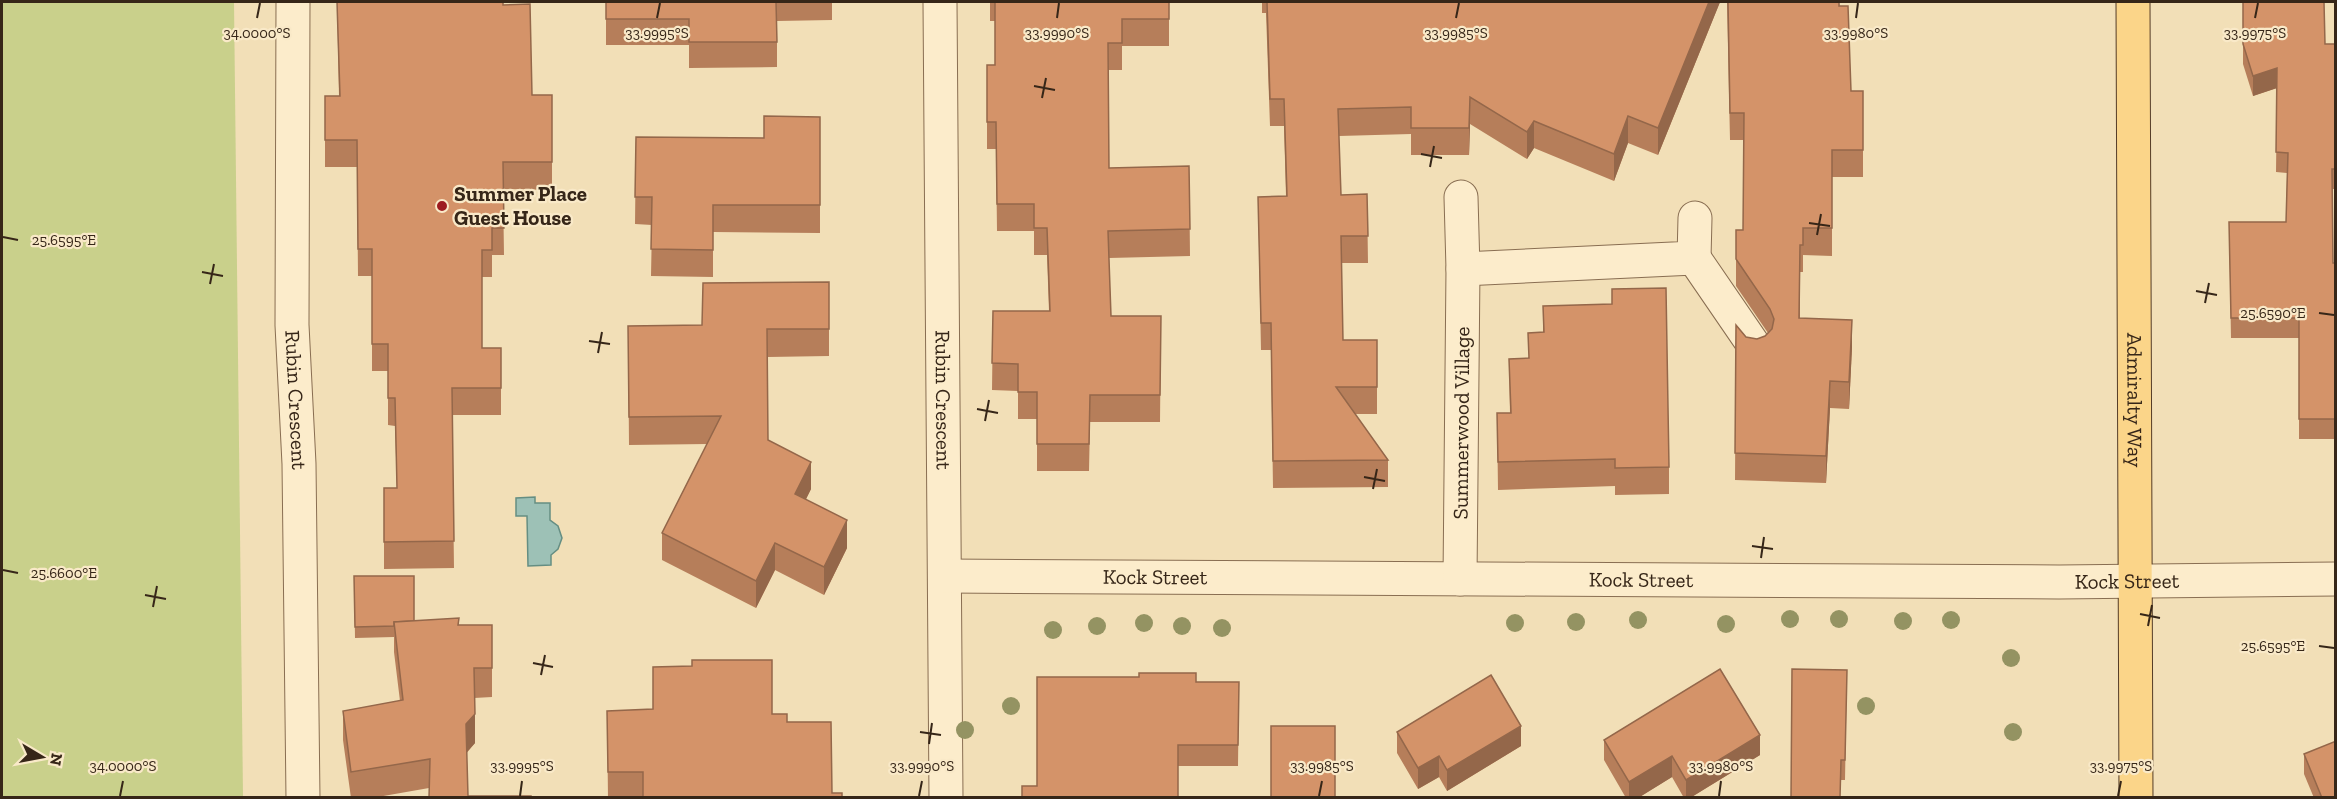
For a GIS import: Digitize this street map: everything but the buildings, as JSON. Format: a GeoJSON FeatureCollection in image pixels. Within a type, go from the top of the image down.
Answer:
{"type":"FeatureCollection","features":[{"type":"Feature","properties":{"kind":"main road","name":"Admiralty Way"},"geometry":{"type":"LineString","coordinates":[[2133,2],[2136,798]]}},
{"type":"Feature","properties":{"kind":"street","name":"Rubin Crescent"},"geometry":{"type":"LineString","coordinates":[[293,2],[292,325],[299,476],[303,798]]}},
{"type":"Feature","properties":{"kind":"street","name":"Rubin Crescent"},"geometry":{"type":"LineString","coordinates":[[940,2],[946,798]]}},
{"type":"Feature","properties":{"kind":"street","name":"Summerwood Village"},"geometry":{"type":"LineString","coordinates":[[1460,579],[1463,269],[1461,197]]}},
{"type":"Feature","properties":{"kind":"street"},"geometry":{"type":"LineString","coordinates":[[1695,218],[1694,258],[1755,347]]}},
{"type":"Feature","properties":{"kind":"street"},"geometry":{"type":"LineString","coordinates":[[1463,269],[1694,258]]}},
{"type":"Feature","properties":{"kind":"street","name":"Kock Street"},"geometry":{"type":"LineString","coordinates":[[945,576],[2134,581],[2336,579]]}},
{"type":"Feature","properties":{"kind":"green space"},"geometry":{"type":"Polygon","coordinates":[[[2,2],[234,2],[243,797],[2,797],[2,2]]]}},
{"type":"Feature","properties":{"kind":"water"},"geometry":{"type":"Polygon","coordinates":[[[535,497],[535,503],[550,503],[550,520],[558,526],[562,538],[558,549],[551,555],[551,565],[528,566],[527,516],[516,516],[516,498],[535,497]]]}},
{"type":"Feature","properties":{"kind":"place","name":"Summer Place Guest House"},"geometry":{"type":"Point","coordinates":[442,206]}}]}
